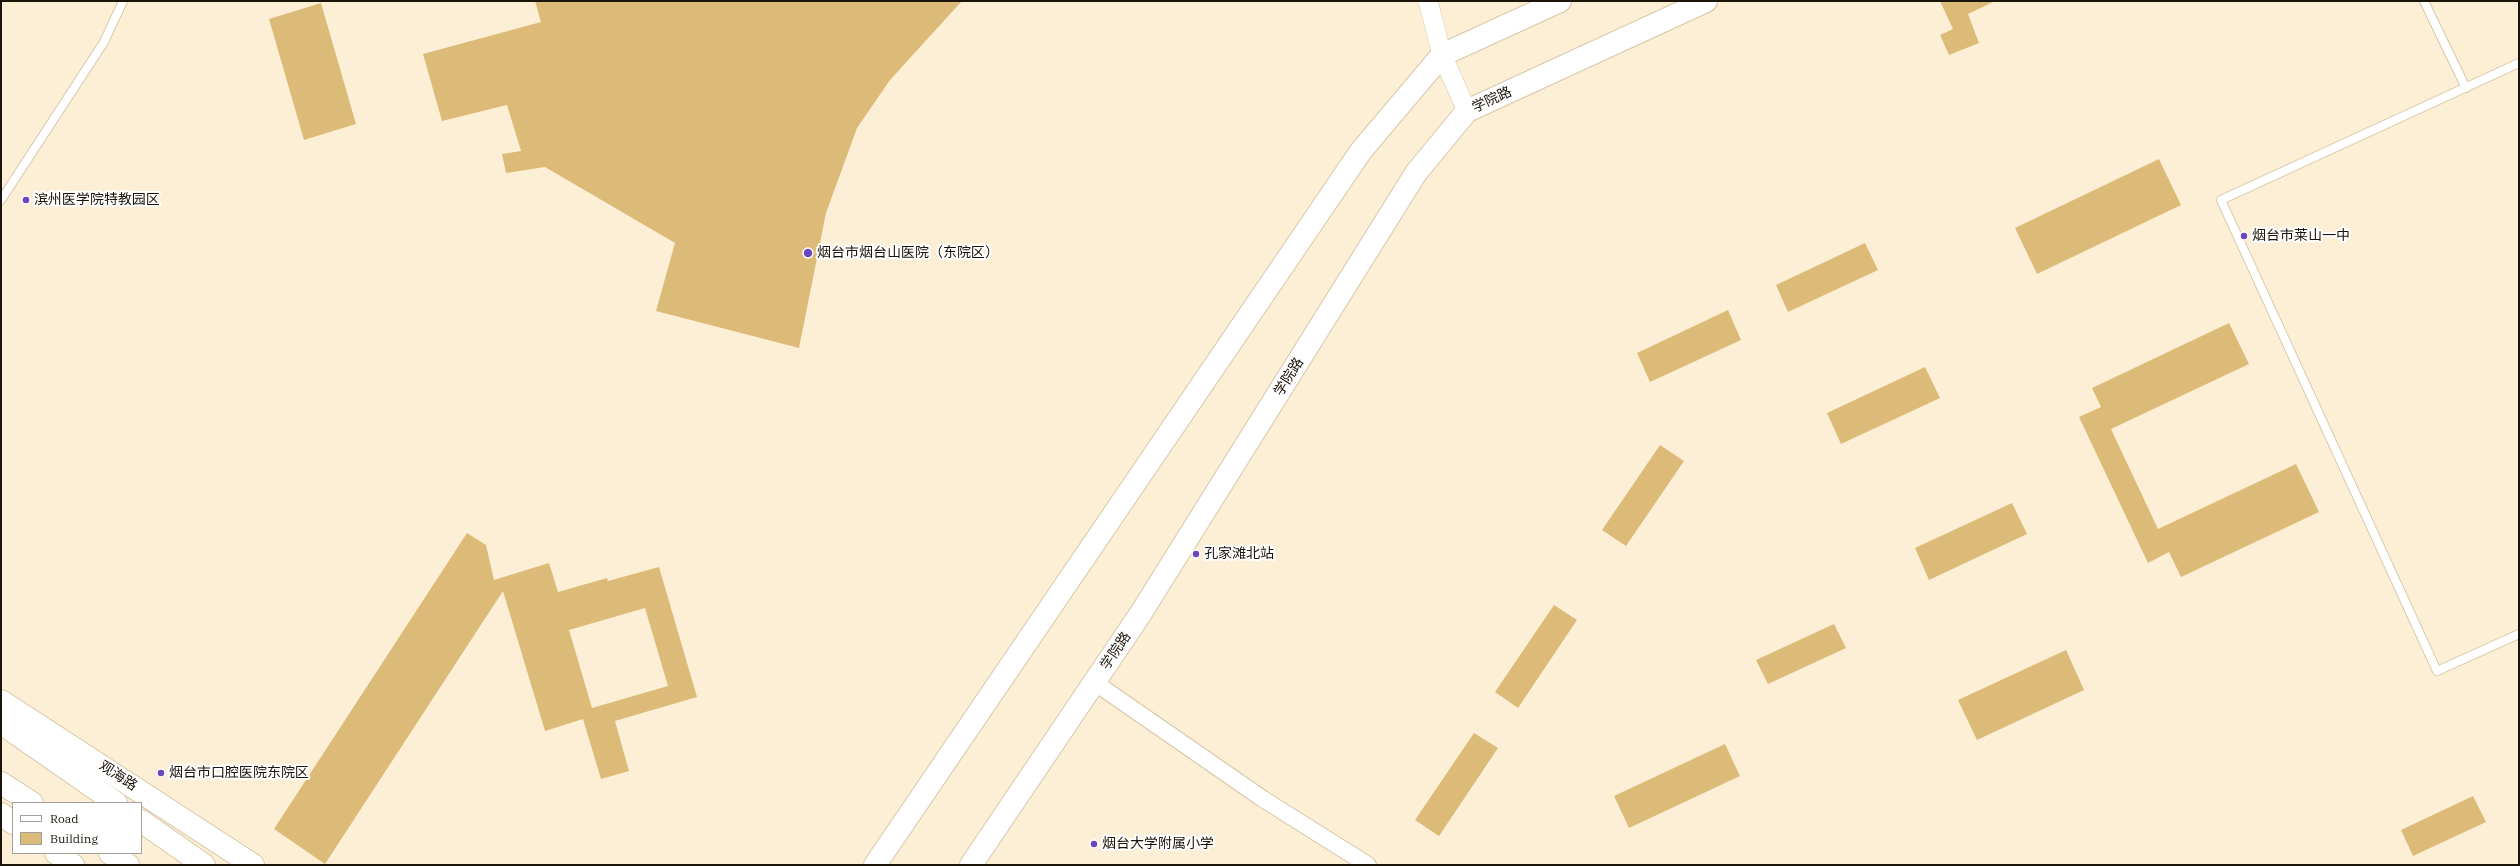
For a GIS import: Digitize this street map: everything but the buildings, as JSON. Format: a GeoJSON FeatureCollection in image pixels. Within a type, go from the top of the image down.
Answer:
{"type":"FeatureCollection","features":[{"type":"Feature","properties":{"kind":"main road"},"geometry":{"type":"LineString","coordinates":[[875,865],[1361,151],[1442,55],[1560,1]]}},
{"type":"Feature","properties":{"kind":"main road","name":"学院路"},"geometry":{"type":"LineString","coordinates":[[971,865],[1141,613],[1416,173],[1467,111],[1706,1]]}},
{"type":"Feature","properties":{"kind":"main road","name":"观海路"},"geometry":{"type":"LineString","coordinates":[[1,701],[253,865]]}},
{"type":"Feature","properties":{"kind":"main road","name":"观海路"},"geometry":{"type":"LineString","coordinates":[[1,723],[115,802]]}},
{"type":"Feature","properties":{"kind":"main road"},"geometry":{"type":"LineString","coordinates":[[1,783],[30,802]]}},
{"type":"Feature","properties":{"kind":"main road"},"geometry":{"type":"LineString","coordinates":[[1,814],[12,822]]}},
{"type":"Feature","properties":{"kind":"main road"},"geometry":{"type":"LineString","coordinates":[[142,822],[204,865]]}},
{"type":"Feature","properties":{"kind":"main road"},"geometry":{"type":"LineString","coordinates":[[58,854],[74,865]]}},
{"type":"Feature","properties":{"kind":"main road"},"geometry":{"type":"LineString","coordinates":[[112,854],[128,865]]}},
{"type":"Feature","properties":{"kind":"street"},"geometry":{"type":"LineString","coordinates":[[1428,1],[1442,55],[1467,111]]}},
{"type":"Feature","properties":{"kind":"street"},"geometry":{"type":"LineString","coordinates":[[1094,682],[1263,799],[1368,865]]}},
{"type":"Feature","properties":{"kind":"lane"},"geometry":{"type":"LineString","coordinates":[[1,200],[104,42],[124,1]]}},
{"type":"Feature","properties":{"kind":"lane"},"geometry":{"type":"LineString","coordinates":[[2424,1],[2466,88]]}},
{"type":"Feature","properties":{"kind":"lane"},"geometry":{"type":"LineString","coordinates":[[2519,63],[2220,200],[2437,671],[2519,634]]}},
{"type":"Feature","properties":{"kind":"place","name":"滨州医学院特教园区"},"geometry":{"type":"Point","coordinates":[26,200]}},
{"type":"Feature","properties":{"kind":"place","name":"烟台市莱山一中"},"geometry":{"type":"Point","coordinates":[2244,236]}},
{"type":"Feature","properties":{"kind":"place","name":"烟台市烟台山医院（东院区）"},"geometry":{"type":"Point","coordinates":[808,253]}},
{"type":"Feature","properties":{"kind":"place","name":"孔家滩北站"},"geometry":{"type":"Point","coordinates":[1196,554]}},
{"type":"Feature","properties":{"kind":"place","name":"烟台市口腔医院东院区"},"geometry":{"type":"Point","coordinates":[161,773]}},
{"type":"Feature","properties":{"kind":"place","name":"烟台大学附属小学"},"geometry":{"type":"Point","coordinates":[1094,844]}}]}
